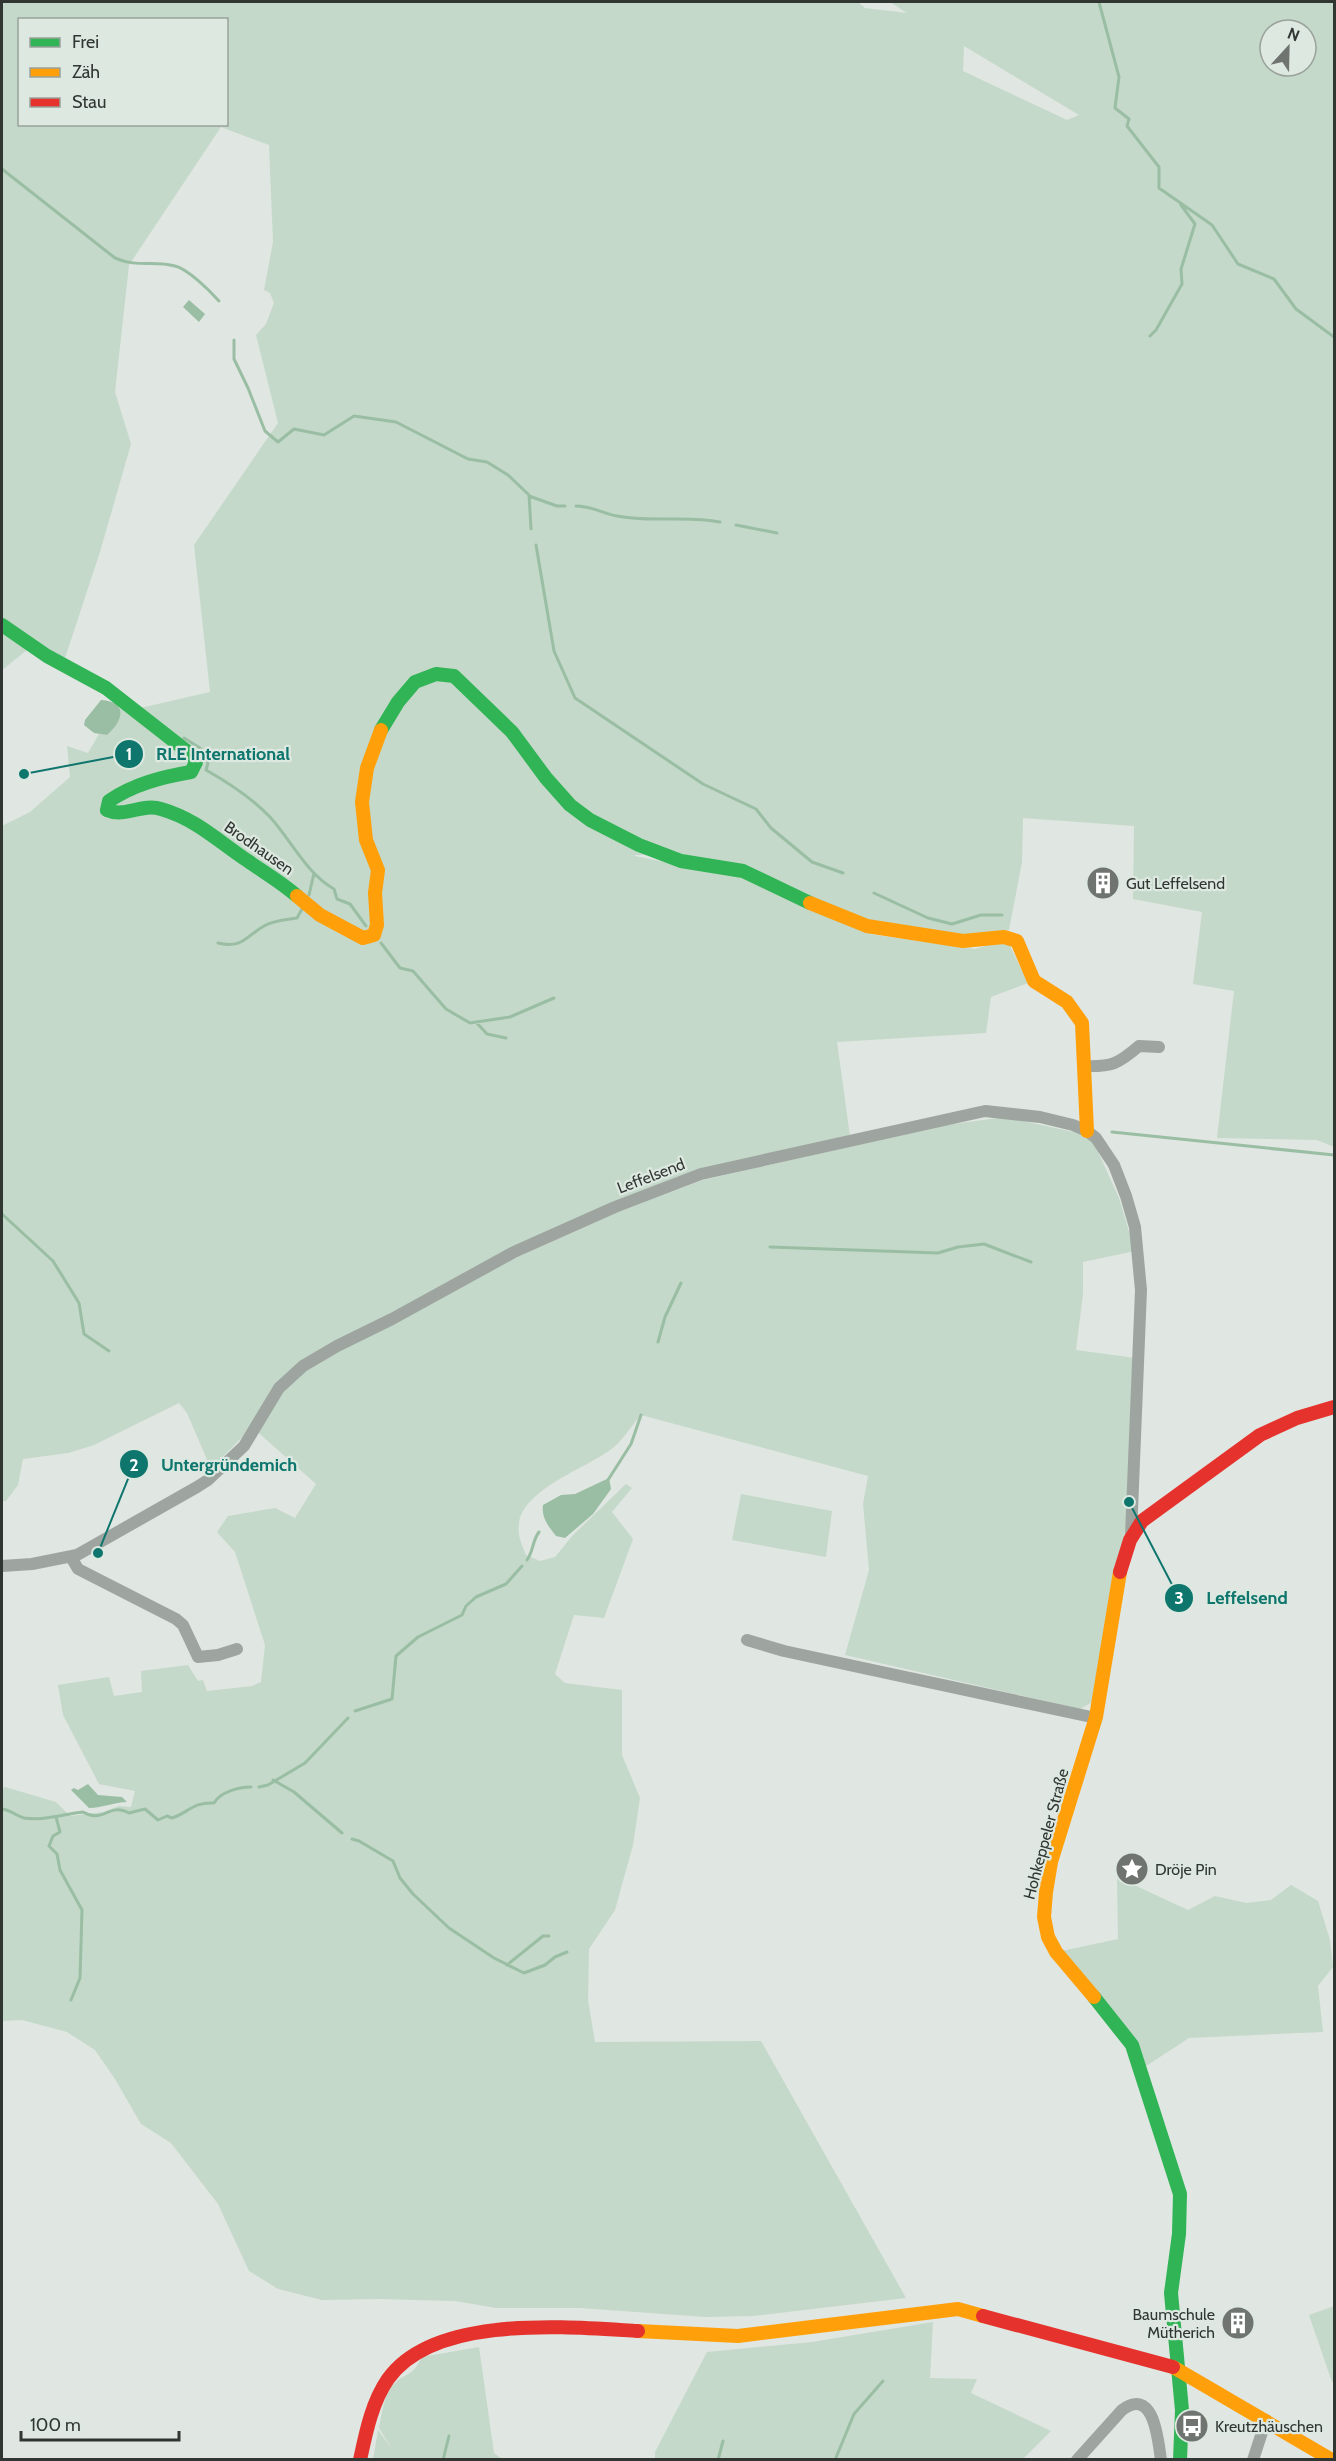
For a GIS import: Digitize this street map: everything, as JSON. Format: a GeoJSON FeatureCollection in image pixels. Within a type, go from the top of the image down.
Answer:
{"type":"FeatureCollection","features":[{"type":"Feature","properties":{"kind":"street","name":"Brodhausen"},"geometry":{"type":"LineString","coordinates":[[2,625],[47,656],[106,688],[193,756],[196,762],[191,772],[162,777],[127,790],[109,801],[107,810],[116,814],[146,807],[159,808],[195,822],[249,862],[275,877],[320,915],[363,938],[374,935],[376,930],[375,893],[378,871],[366,841],[361,784],[368,761],[386,720],[403,693],[418,678],[429,673],[441,673],[454,676],[512,732],[546,778],[570,805],[590,820],[639,845],[681,861],[743,871],[785,893],[867,926],[963,941],[1004,937],[1017,941],[1034,981],[1067,1002],[1082,1023],[1084,1066]]}},
{"type":"Feature","properties":{"kind":"street"},"geometry":{"type":"LineString","coordinates":[[1131,1537],[1141,1270],[1135,1227],[1114,1165],[1096,1138],[1087,1131],[1084,1066],[1109,1066],[1118,1063],[1139,1046],[1159,1047]]}},
{"type":"Feature","properties":{"kind":"street","name":"Leffelsend"},"geometry":{"type":"LineString","coordinates":[[2,1566],[32,1564],[71,1557],[106,1540],[208,1480],[244,1446],[288,1377],[303,1366],[479,1270],[615,1207],[700,1174],[985,1111],[1040,1117],[1087,1131]]}},
{"type":"Feature","properties":{"kind":"street","name":"Hohkeppeler Straße"},"geometry":{"type":"LineString","coordinates":[[1180,2460],[1182,2410],[1176,2368],[1172,2293],[1180,2210],[1176,2178],[1132,2045],[1124,2030],[1057,1952],[1048,1937],[1043,1922],[1043,1903],[1063,1821],[1096,1718],[1119,1577],[1131,1537],[1143,1521],[1243,1446],[1277,1427],[1335,1407]]}},
{"type":"Feature","properties":{"kind":"street"},"geometry":{"type":"LineString","coordinates":[[71,1557],[78,1569],[176,1619],[183,1625],[198,1657],[218,1655],[237,1649]]}},
{"type":"Feature","properties":{"kind":"street"},"geometry":{"type":"LineString","coordinates":[[747,1640],[784,1651],[1096,1718]]}},
{"type":"Feature","properties":{"kind":"street"},"geometry":{"type":"LineString","coordinates":[[360,2460],[369,2418],[381,2388],[396,2368],[415,2351],[440,2340],[480,2331],[564,2327],[703,2337],[738,2336],[958,2309],[1176,2368],[1332,2460]]}},
{"type":"Feature","properties":{"kind":"street"},"geometry":{"type":"LineString","coordinates":[[1077,2460],[1122,2410],[1137,2405],[1152,2414],[1161,2460]]}},
{"type":"Feature","properties":{"kind":"street"},"geometry":{"type":"LineString","coordinates":[[1253,2460],[1266,2420]]}},
{"type":"Feature","properties":{"kind":"shaded area"},"geometry":{"type":"Polygon","coordinates":[[[2,2],[858,2],[865,8],[907,13],[890,2],[1334,2],[1334,1147],[1317,1140],[1217,1138],[1234,991],[1193,984],[1202,912],[1133,899],[1134,826],[1023,818],[1022,862],[1009,930],[987,936],[869,934],[975,949],[1000,942],[1010,946],[1028,983],[991,997],[986,1033],[837,1042],[850,1136],[612,1202],[509,1261],[618,1212],[703,1180],[939,1126],[1005,1117],[1083,1134],[1094,1143],[1119,1198],[1135,1251],[1083,1262],[1083,1294],[1076,1350],[1135,1358],[1126,1527],[1094,1701],[1080,1709],[845,1655],[869,1570],[863,1504],[868,1476],[641,1415],[614,1447],[543,1490],[523,1512],[519,1524],[519,1536],[526,1555],[540,1561],[555,1557],[573,1535],[626,1484],[632,1488],[612,1512],[633,1539],[604,1618],[574,1615],[555,1674],[565,1683],[622,1690],[622,1755],[640,1798],[633,1845],[615,1910],[589,1949],[588,2000],[595,2042],[761,2041],[906,2298],[753,2316],[706,2317],[580,2308],[496,2308],[455,2301],[322,2300],[278,2289],[249,2271],[218,2204],[171,2143],[141,2124],[95,2050],[67,2032],[22,2020],[2,2021],[2,1789],[5,1787],[56,1802],[70,1816],[104,1812],[119,1806],[131,1807],[135,1791],[99,1784],[63,1715],[58,1685],[109,1677],[114,1696],[142,1692],[141,1671],[188,1665],[198,1681],[203,1680],[207,1691],[252,1686],[261,1682],[265,1645],[235,1552],[217,1532],[228,1516],[275,1508],[295,1518],[316,1484],[252,1427],[211,1469],[187,1413],[179,1403],[94,1445],[68,1453],[23,1459],[18,1485],[6,1501],[2,1501],[2,826],[30,812],[70,777],[67,746],[88,753],[99,734],[107,735],[118,708],[136,709],[210,692],[194,545],[278,423],[256,335],[266,324],[274,303],[270,293],[264,290],[273,242],[269,145],[221,127],[129,265],[115,392],[131,444],[100,552],[63,664],[32,646],[2,670],[2,2]],[[964,46],[963,71],[1067,120],[1079,115],[964,46]],[[682,854],[635,855],[635,856],[680,865],[682,854]]]}},
{"type":"Feature","properties":{"kind":"shaded area"},"geometry":{"type":"Polygon","coordinates":[[[189,300],[205,314],[199,322],[183,307],[189,300]]]}},
{"type":"Feature","properties":{"kind":"shaded area"},"geometry":{"type":"Polygon","coordinates":[[[101,700],[116,704],[120,713],[117,724],[107,735],[94,733],[84,725],[85,720],[101,700]]]}},
{"type":"Feature","properties":{"kind":"shaded area"},"geometry":{"type":"Polygon","coordinates":[[[609,1478],[611,1489],[593,1514],[565,1538],[556,1536],[544,1518],[543,1505],[561,1495],[575,1494],[609,1478]]]}},
{"type":"Feature","properties":{"kind":"shaded area"},"geometry":{"type":"Polygon","coordinates":[[[741,1494],[832,1511],[826,1557],[732,1540],[741,1494]]]}},
{"type":"Feature","properties":{"kind":"shaded area"},"geometry":{"type":"Polygon","coordinates":[[[88,1784],[98,1795],[122,1797],[127,1802],[89,1808],[71,1790],[74,1788],[78,1790],[88,1784]]]}},
{"type":"Feature","properties":{"kind":"shaded area"},"geometry":{"type":"Polygon","coordinates":[[[1117,1877],[1188,1910],[1215,1896],[1246,1903],[1271,1900],[1291,1885],[1318,1901],[1330,1940],[1333,1967],[1318,1986],[1323,2032],[1189,2038],[1146,2066],[1062,1951],[1118,1939],[1117,1877]]]}},
{"type":"Feature","properties":{"kind":"shaded area"},"geometry":{"type":"Polygon","coordinates":[[[1334,2306],[1334,2383],[1309,2315],[1334,2306]]]}},
{"type":"Feature","properties":{"kind":"shaded area"},"geometry":{"type":"Polygon","coordinates":[[[933,2322],[930,2378],[977,2379],[971,2393],[1051,2431],[1023,2459],[655,2459],[655,2452],[707,2352],[812,2342],[933,2322]]]}},
{"type":"Feature","properties":{"kind":"shaded area"},"geometry":{"type":"Polygon","coordinates":[[[479,2347],[494,2453],[502,2459],[373,2460],[378,2430],[392,2449],[379,2428],[382,2410],[391,2387],[413,2371],[422,2357],[479,2347]]]}},
{"type":"Feature","properties":{"kind":"waterway"},"geometry":{"type":"LineString","coordinates":[[1099,2],[1119,77],[1115,108],[1129,119],[1127,126],[1159,167],[1159,188],[1212,225],[1238,264],[1274,279],[1296,309],[1334,337]]}},
{"type":"Feature","properties":{"kind":"waterway"},"geometry":{"type":"LineString","coordinates":[[2,169],[115,258],[131,263],[167,264],[180,268],[219,301]]}},
{"type":"Feature","properties":{"kind":"waterway"},"geometry":{"type":"LineString","coordinates":[[1150,336],[1156,330],[1182,284],[1181,269],[1195,224],[1181,205]]}},
{"type":"Feature","properties":{"kind":"waterway"},"geometry":{"type":"LineString","coordinates":[[234,340],[234,359],[265,431],[278,442],[294,429],[324,435],[354,416],[396,422],[468,459],[487,462],[508,475],[529,495],[531,529]]}},
{"type":"Feature","properties":{"kind":"waterway"},"geometry":{"type":"LineString","coordinates":[[529,496],[557,506],[565,506]]}},
{"type":"Feature","properties":{"kind":"waterway"},"geometry":{"type":"LineString","coordinates":[[576,506],[630,518],[694,519],[720,522]]}},
{"type":"Feature","properties":{"kind":"waterway"},"geometry":{"type":"LineString","coordinates":[[736,525],[777,533]]}},
{"type":"Feature","properties":{"kind":"waterway"},"geometry":{"type":"LineString","coordinates":[[536,545],[554,651],[575,698],[703,784],[756,809],[771,828],[812,862],[843,873]]}},
{"type":"Feature","properties":{"kind":"waterway"},"geometry":{"type":"LineString","coordinates":[[184,738],[200,748],[208,763],[206,770],[240,791],[270,817],[307,865],[334,889],[337,899],[350,904],[366,926]]}},
{"type":"Feature","properties":{"kind":"waterway"},"geometry":{"type":"LineString","coordinates":[[309,895],[314,873]]}},
{"type":"Feature","properties":{"kind":"waterway"},"geometry":{"type":"LineString","coordinates":[[874,893],[928,918],[952,924],[981,915],[1002,915]]}},
{"type":"Feature","properties":{"kind":"waterway"},"geometry":{"type":"LineString","coordinates":[[218,943],[239,943],[268,924],[297,918],[302,909]]}},
{"type":"Feature","properties":{"kind":"waterway"},"geometry":{"type":"LineString","coordinates":[[381,943],[400,968],[413,971],[446,1009],[470,1023],[510,1017],[554,998]]}},
{"type":"Feature","properties":{"kind":"waterway"},"geometry":{"type":"LineString","coordinates":[[476,1022],[487,1034],[506,1038]]}},
{"type":"Feature","properties":{"kind":"waterway"},"geometry":{"type":"LineString","coordinates":[[1112,1132],[1334,1155]]}},
{"type":"Feature","properties":{"kind":"waterway"},"geometry":{"type":"LineString","coordinates":[[2,1214],[53,1261],[79,1303],[84,1334],[109,1351]]}},
{"type":"Feature","properties":{"kind":"waterway"},"geometry":{"type":"LineString","coordinates":[[770,1247],[938,1253],[958,1247],[984,1244],[1031,1262]]}},
{"type":"Feature","properties":{"kind":"waterway"},"geometry":{"type":"LineString","coordinates":[[658,1342],[665,1317],[681,1283]]}},
{"type":"Feature","properties":{"kind":"waterway"},"geometry":{"type":"LineString","coordinates":[[608,1480],[631,1444],[641,1415]]}},
{"type":"Feature","properties":{"kind":"waterway"},"geometry":{"type":"LineString","coordinates":[[527,1560],[539,1532]]}},
{"type":"Feature","properties":{"kind":"waterway"},"geometry":{"type":"LineString","coordinates":[[355,1711],[392,1699],[396,1656],[418,1637],[462,1615],[466,1606],[476,1597],[506,1584],[522,1566]]}},
{"type":"Feature","properties":{"kind":"waterway"},"geometry":{"type":"LineString","coordinates":[[259,1787],[268,1785],[305,1763],[348,1718]]}},
{"type":"Feature","properties":{"kind":"waterway"},"geometry":{"type":"LineString","coordinates":[[273,1780],[294,1792],[342,1833]]}},
{"type":"Feature","properties":{"kind":"waterway"},"geometry":{"type":"LineString","coordinates":[[2,1809],[31,1819],[83,1812],[96,1816],[116,1810],[129,1813],[145,1809],[158,1820],[167,1816],[172,1818],[178,1816],[201,1804],[214,1803],[230,1791],[251,1787]]}},
{"type":"Feature","properties":{"kind":"waterway"},"geometry":{"type":"LineString","coordinates":[[56,1817],[60,1832],[53,1836],[49,1846],[57,1854],[60,1870],[82,1910],[80,1978],[71,2000]]}},
{"type":"Feature","properties":{"kind":"waterway"},"geometry":{"type":"LineString","coordinates":[[352,1839],[393,1861],[400,1878],[413,1894],[449,1928],[494,1958],[524,1973],[545,1965],[555,1957],[567,1952]]}},
{"type":"Feature","properties":{"kind":"waterway"},"geometry":{"type":"LineString","coordinates":[[507,1965],[543,1936],[549,1936]]}},
{"type":"Feature","properties":{"kind":"waterway"},"geometry":{"type":"LineString","coordinates":[[835,2460],[854,2414],[883,2381]]}},
{"type":"Feature","properties":{"kind":"waterway"},"geometry":{"type":"LineString","coordinates":[[443,2460],[449,2436]]}},
{"type":"Feature","properties":{"kind":"waterway"},"geometry":{"type":"LineString","coordinates":[[718,2460],[723,2441]]}},
{"type":"Feature","properties":{"kind":"traffic: fast"},"geometry":{"type":"LineString","coordinates":[[2,625],[47,656],[106,688],[193,756],[196,762],[191,772],[159,779],[128,790],[109,801],[107,810],[120,812],[154,808],[174,813],[206,831],[297,896]]}},
{"type":"Feature","properties":{"kind":"traffic: fast"},"geometry":{"type":"LineString","coordinates":[[381,730],[398,702],[415,682],[436,674],[454,676],[512,732],[546,778],[570,805],[590,820],[639,845],[681,861],[743,871],[810,903]]}},
{"type":"Feature","properties":{"kind":"traffic: fast"},"geometry":{"type":"LineString","coordinates":[[1094,1997],[1132,2045],[1180,2194],[1179,2234],[1171,2293],[1182,2410],[1180,2460]]}},
{"type":"Feature","properties":{"kind":"traffic: slow"},"geometry":{"type":"LineString","coordinates":[[297,896],[320,915],[363,938],[374,935],[377,925],[375,893],[378,870],[366,840],[362,802],[367,768],[381,730]]}},
{"type":"Feature","properties":{"kind":"traffic: slow"},"geometry":{"type":"LineString","coordinates":[[810,903],[867,926],[963,941],[1004,937],[1017,941],[1034,981],[1067,1002],[1082,1023],[1087,1131]]}},
{"type":"Feature","properties":{"kind":"traffic: slow"},"geometry":{"type":"LineString","coordinates":[[1094,1997],[1056,1952],[1048,1937],[1044,1917],[1051,1862],[1096,1717],[1120,1572]]}},
{"type":"Feature","properties":{"kind":"traffic: slow"},"geometry":{"type":"LineString","coordinates":[[638,2331],[738,2336],[958,2309],[983,2316]]}},
{"type":"Feature","properties":{"kind":"traffic: slow"},"geometry":{"type":"LineString","coordinates":[[1173,2367],[1332,2460]]}},
{"type":"Feature","properties":{"kind":"traffic: jam"},"geometry":{"type":"LineString","coordinates":[[1120,1572],[1130,1540],[1142,1521],[1260,1435],[1297,1418],[1334,1407]]}},
{"type":"Feature","properties":{"kind":"traffic: jam"},"geometry":{"type":"LineString","coordinates":[[983,2316],[1173,2367]]}},
{"type":"Feature","properties":{"kind":"traffic: jam"},"geometry":{"type":"LineString","coordinates":[[360,2460],[367,2428],[382,2388],[409,2358],[437,2344],[469,2334],[504,2329],[540,2327],[638,2331]]}},
{"type":"Feature","properties":{"kind":"place","name":"RLE International"},"geometry":{"type":"Point","coordinates":[24,774]}},
{"type":"Feature","properties":{"kind":"place","name":"Gut Leffelsend"},"geometry":{"type":"Point","coordinates":[1103,883]}},
{"type":"Feature","properties":{"kind":"place","name":"Leffelsend"},"geometry":{"type":"Point","coordinates":[1129,1502]}},
{"type":"Feature","properties":{"kind":"place","name":"Untergründemich"},"geometry":{"type":"Point","coordinates":[98,1553]}},
{"type":"Feature","properties":{"kind":"place","name":"Dröje Pin"},"geometry":{"type":"Point","coordinates":[1132,1869]}},
{"type":"Feature","properties":{"kind":"place","name":"Baumschule Mütherich"},"geometry":{"type":"Point","coordinates":[1238,2323]}},
{"type":"Feature","properties":{"kind":"place","name":"Kreutzhäuschen"},"geometry":{"type":"Point","coordinates":[1192,2426]}}]}
